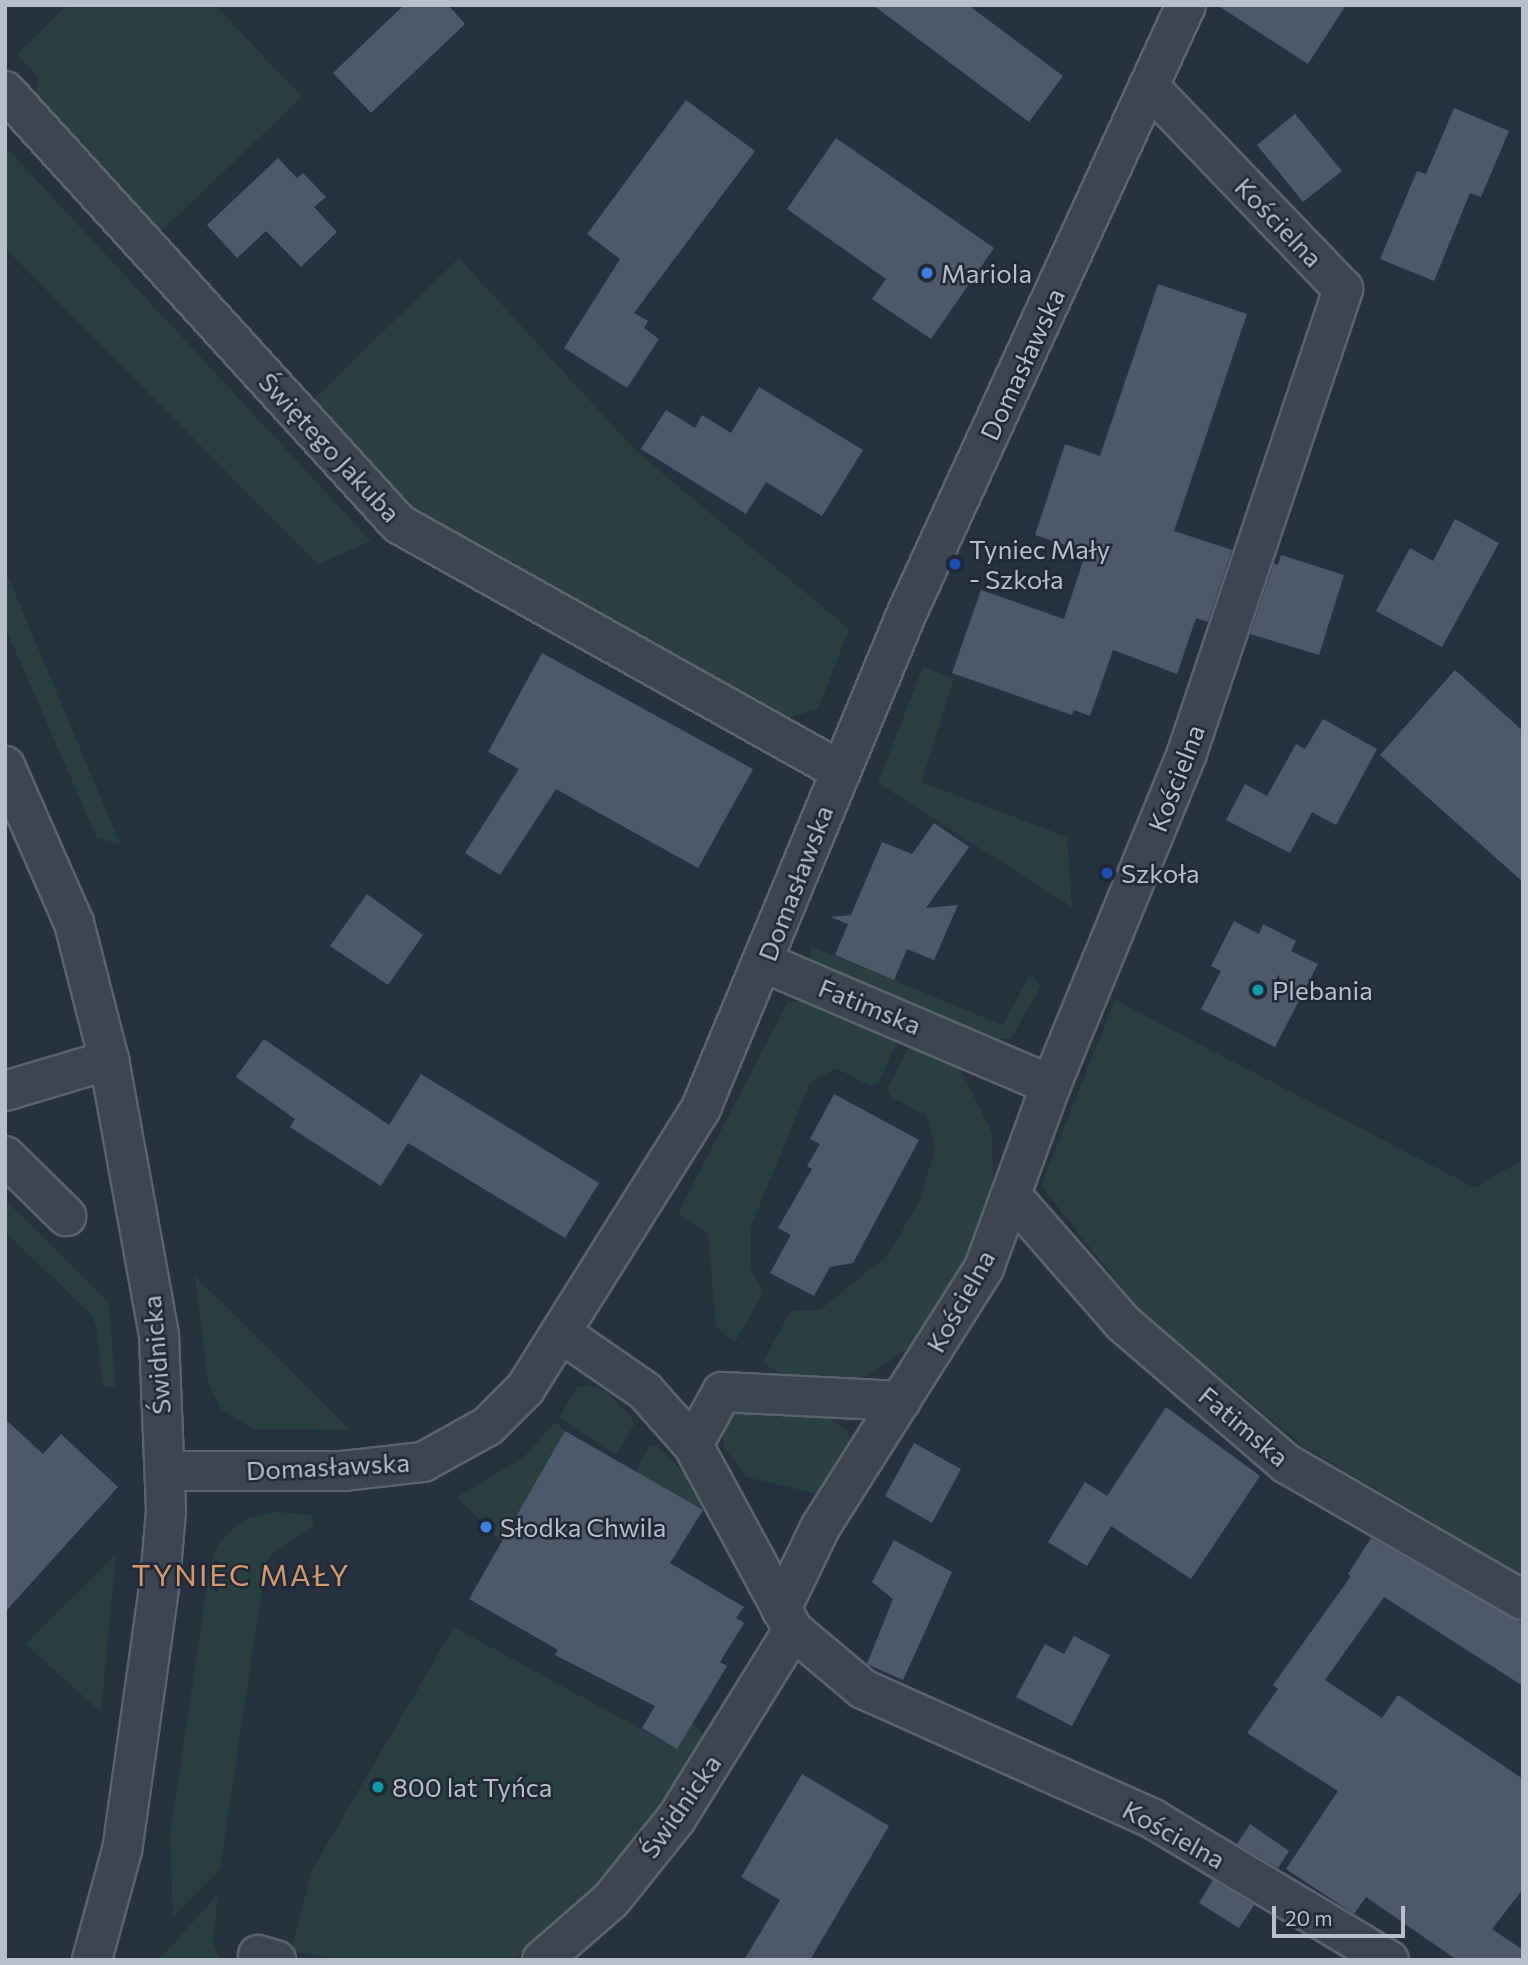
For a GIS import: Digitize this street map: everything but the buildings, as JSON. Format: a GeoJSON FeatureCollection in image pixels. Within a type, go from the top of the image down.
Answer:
{"type":"FeatureCollection","features":[{"type":"Feature","properties":{"kind":"street","name":"Domasławska"},"geometry":{"type":"LineString","coordinates":[[164,1471],[343,1471],[423,1462],[488,1426],[525,1389],[701,1108],[765,963],[839,770],[1186,5]]}},
{"type":"Feature","properties":{"kind":"street","name":"Kościelna"},"geometry":{"type":"LineString","coordinates":[[787,1620],[821,1526],[984,1268],[1051,1085],[1187,753],[1343,289],[1148,86]]}},
{"type":"Feature","properties":{"kind":"street","name":"Świętego Jakuba"},"geometry":{"type":"LineString","coordinates":[[5,91],[399,524],[839,770]]}},
{"type":"Feature","properties":{"kind":"street","name":"Świdnicka"},"geometry":{"type":"LineString","coordinates":[[5,766],[74,923],[109,1060],[159,1336],[164,1471],[160,1581],[122,1850],[92,1960]]}},
{"type":"Feature","properties":{"kind":"street","name":"Fatimska"},"geometry":{"type":"LineString","coordinates":[[765,963],[1051,1085]]}},
{"type":"Feature","properties":{"kind":"street"},"geometry":{"type":"LineString","coordinates":[[5,1091],[109,1060]]}},
{"type":"Feature","properties":{"kind":"street"},"geometry":{"type":"LineString","coordinates":[[5,1156],[66,1216]]}},
{"type":"Feature","properties":{"kind":"street","name":"Fatimska"},"geometry":{"type":"LineString","coordinates":[[1011,1195],[1124,1324],[1287,1464],[1523,1600]]}},
{"type":"Feature","properties":{"kind":"street","name":"Kościelna"},"geometry":{"type":"LineString","coordinates":[[561,1334],[645,1391],[693,1445],[787,1620],[863,1689],[1153,1818],[1389,1960]]}},
{"type":"Feature","properties":{"kind":"street"},"geometry":{"type":"LineString","coordinates":[[693,1445],[722,1392],[901,1401]]}},
{"type":"Feature","properties":{"kind":"street","name":"Świdnicka"},"geometry":{"type":"LineString","coordinates":[[542,1960],[611,1900],[676,1819],[787,1620]]}},
{"type":"Feature","properties":{"kind":"green space"},"geometry":{"type":"Polygon","coordinates":[[[67,5],[215,5],[302,97],[157,235],[35,102],[38,77],[17,54],[67,5]]]}},
{"type":"Feature","properties":{"kind":"green space"},"geometry":{"type":"Polygon","coordinates":[[[5,146],[371,541],[318,564],[5,248],[5,146]]]}},
{"type":"Feature","properties":{"kind":"green space"},"geometry":{"type":"Polygon","coordinates":[[[459,258],[637,452],[849,629],[818,709],[778,721],[402,504],[314,399],[459,258]]]}},
{"type":"Feature","properties":{"kind":"green space"},"geometry":{"type":"Polygon","coordinates":[[[5,569],[120,844],[97,838],[5,627],[5,569]]]}},
{"type":"Feature","properties":{"kind":"green space"},"geometry":{"type":"Polygon","coordinates":[[[923,667],[954,679],[921,782],[1067,837],[1072,907],[878,783],[923,667]]]}},
{"type":"Feature","properties":{"kind":"green space"},"geometry":{"type":"Polygon","coordinates":[[[812,947],[1003,1025],[1030,974],[1041,986],[1011,1038],[990,1040],[808,960],[812,947]]]}},
{"type":"Feature","properties":{"kind":"green space"},"geometry":{"type":"Polygon","coordinates":[[[1115,1000],[1475,1188],[1523,1159],[1523,1576],[1303,1446],[1141,1311],[1041,1186],[1115,1000]]]}},
{"type":"Feature","properties":{"kind":"green space"},"geometry":{"type":"Polygon","coordinates":[[[804,1001],[900,1034],[879,1082],[870,1086],[836,1068],[810,1083],[751,1226],[751,1269],[763,1293],[735,1342],[716,1327],[708,1234],[678,1213],[788,1002],[804,1001]]]}},
{"type":"Feature","properties":{"kind":"green space"},"geometry":{"type":"Polygon","coordinates":[[[913,1038],[959,1066],[992,1133],[993,1176],[983,1229],[970,1265],[922,1339],[862,1379],[795,1380],[762,1363],[791,1311],[820,1310],[888,1255],[921,1198],[935,1147],[926,1115],[891,1097],[888,1088],[913,1038]]]}},
{"type":"Feature","properties":{"kind":"green space"},"geometry":{"type":"Polygon","coordinates":[[[5,1200],[109,1303],[115,1386],[103,1386],[96,1325],[90,1313],[5,1232],[5,1200]]]}},
{"type":"Feature","properties":{"kind":"green space"},"geometry":{"type":"Polygon","coordinates":[[[195,1276],[350,1430],[253,1429],[222,1410],[208,1383],[195,1276]]]}},
{"type":"Feature","properties":{"kind":"green space"},"geometry":{"type":"Polygon","coordinates":[[[587,1385],[605,1391],[631,1417],[634,1425],[616,1454],[559,1418],[577,1387],[587,1385]]]}},
{"type":"Feature","properties":{"kind":"green space"},"geometry":{"type":"Polygon","coordinates":[[[738,1406],[829,1418],[847,1431],[858,1455],[846,1476],[818,1494],[746,1477],[724,1447],[724,1414],[738,1406]]]}},
{"type":"Feature","properties":{"kind":"green space"},"geometry":{"type":"Polygon","coordinates":[[[555,1422],[565,1431],[502,1542],[457,1497],[524,1457],[555,1422]]]}},
{"type":"Feature","properties":{"kind":"green space"},"geometry":{"type":"Polygon","coordinates":[[[658,1445],[700,1490],[710,1514],[635,1472],[650,1446],[658,1445]]]}},
{"type":"Feature","properties":{"kind":"green space"},"geometry":{"type":"Polygon","coordinates":[[[276,1512],[312,1515],[313,1527],[272,1553],[266,1563],[220,1869],[173,1917],[170,1836],[210,1566],[218,1544],[232,1529],[249,1518],[276,1512]]]}},
{"type":"Feature","properties":{"kind":"green space"},"geometry":{"type":"Polygon","coordinates":[[[116,1555],[101,1712],[25,1644],[116,1555]]]}},
{"type":"Feature","properties":{"kind":"green space"},"geometry":{"type":"Polygon","coordinates":[[[454,1627],[677,1749],[692,1723],[714,1743],[647,1840],[546,1940],[512,1960],[346,1960],[291,1951],[312,1870],[454,1627]]]}},
{"type":"Feature","properties":{"kind":"green space"},"geometry":{"type":"Polygon","coordinates":[[[218,1894],[213,1941],[220,1960],[159,1960],[218,1894]]]}},
{"type":"Feature","properties":{"kind":"place","name":"Mariola"},"geometry":{"type":"Point","coordinates":[927,273]}},
{"type":"Feature","properties":{"kind":"place","name":"Tyniec Mały - Szkoła"},"geometry":{"type":"Point","coordinates":[955,564]}},
{"type":"Feature","properties":{"kind":"place","name":"Szkoła"},"geometry":{"type":"Point","coordinates":[1107,873]}},
{"type":"Feature","properties":{"kind":"place","name":"Plebania"},"geometry":{"type":"Point","coordinates":[1258,990]}},
{"type":"Feature","properties":{"kind":"place","name":"Słodka Chwila"},"geometry":{"type":"Point","coordinates":[486,1527]}},
{"type":"Feature","properties":{"kind":"place","name":"800 lat Tyńca"},"geometry":{"type":"Point","coordinates":[378,1787]}},
{"type":"Feature","properties":{"kind":"district","name":"TYNIEC MAŁY"},"geometry":{"type":"Point","coordinates":[241,1574]}}]}
